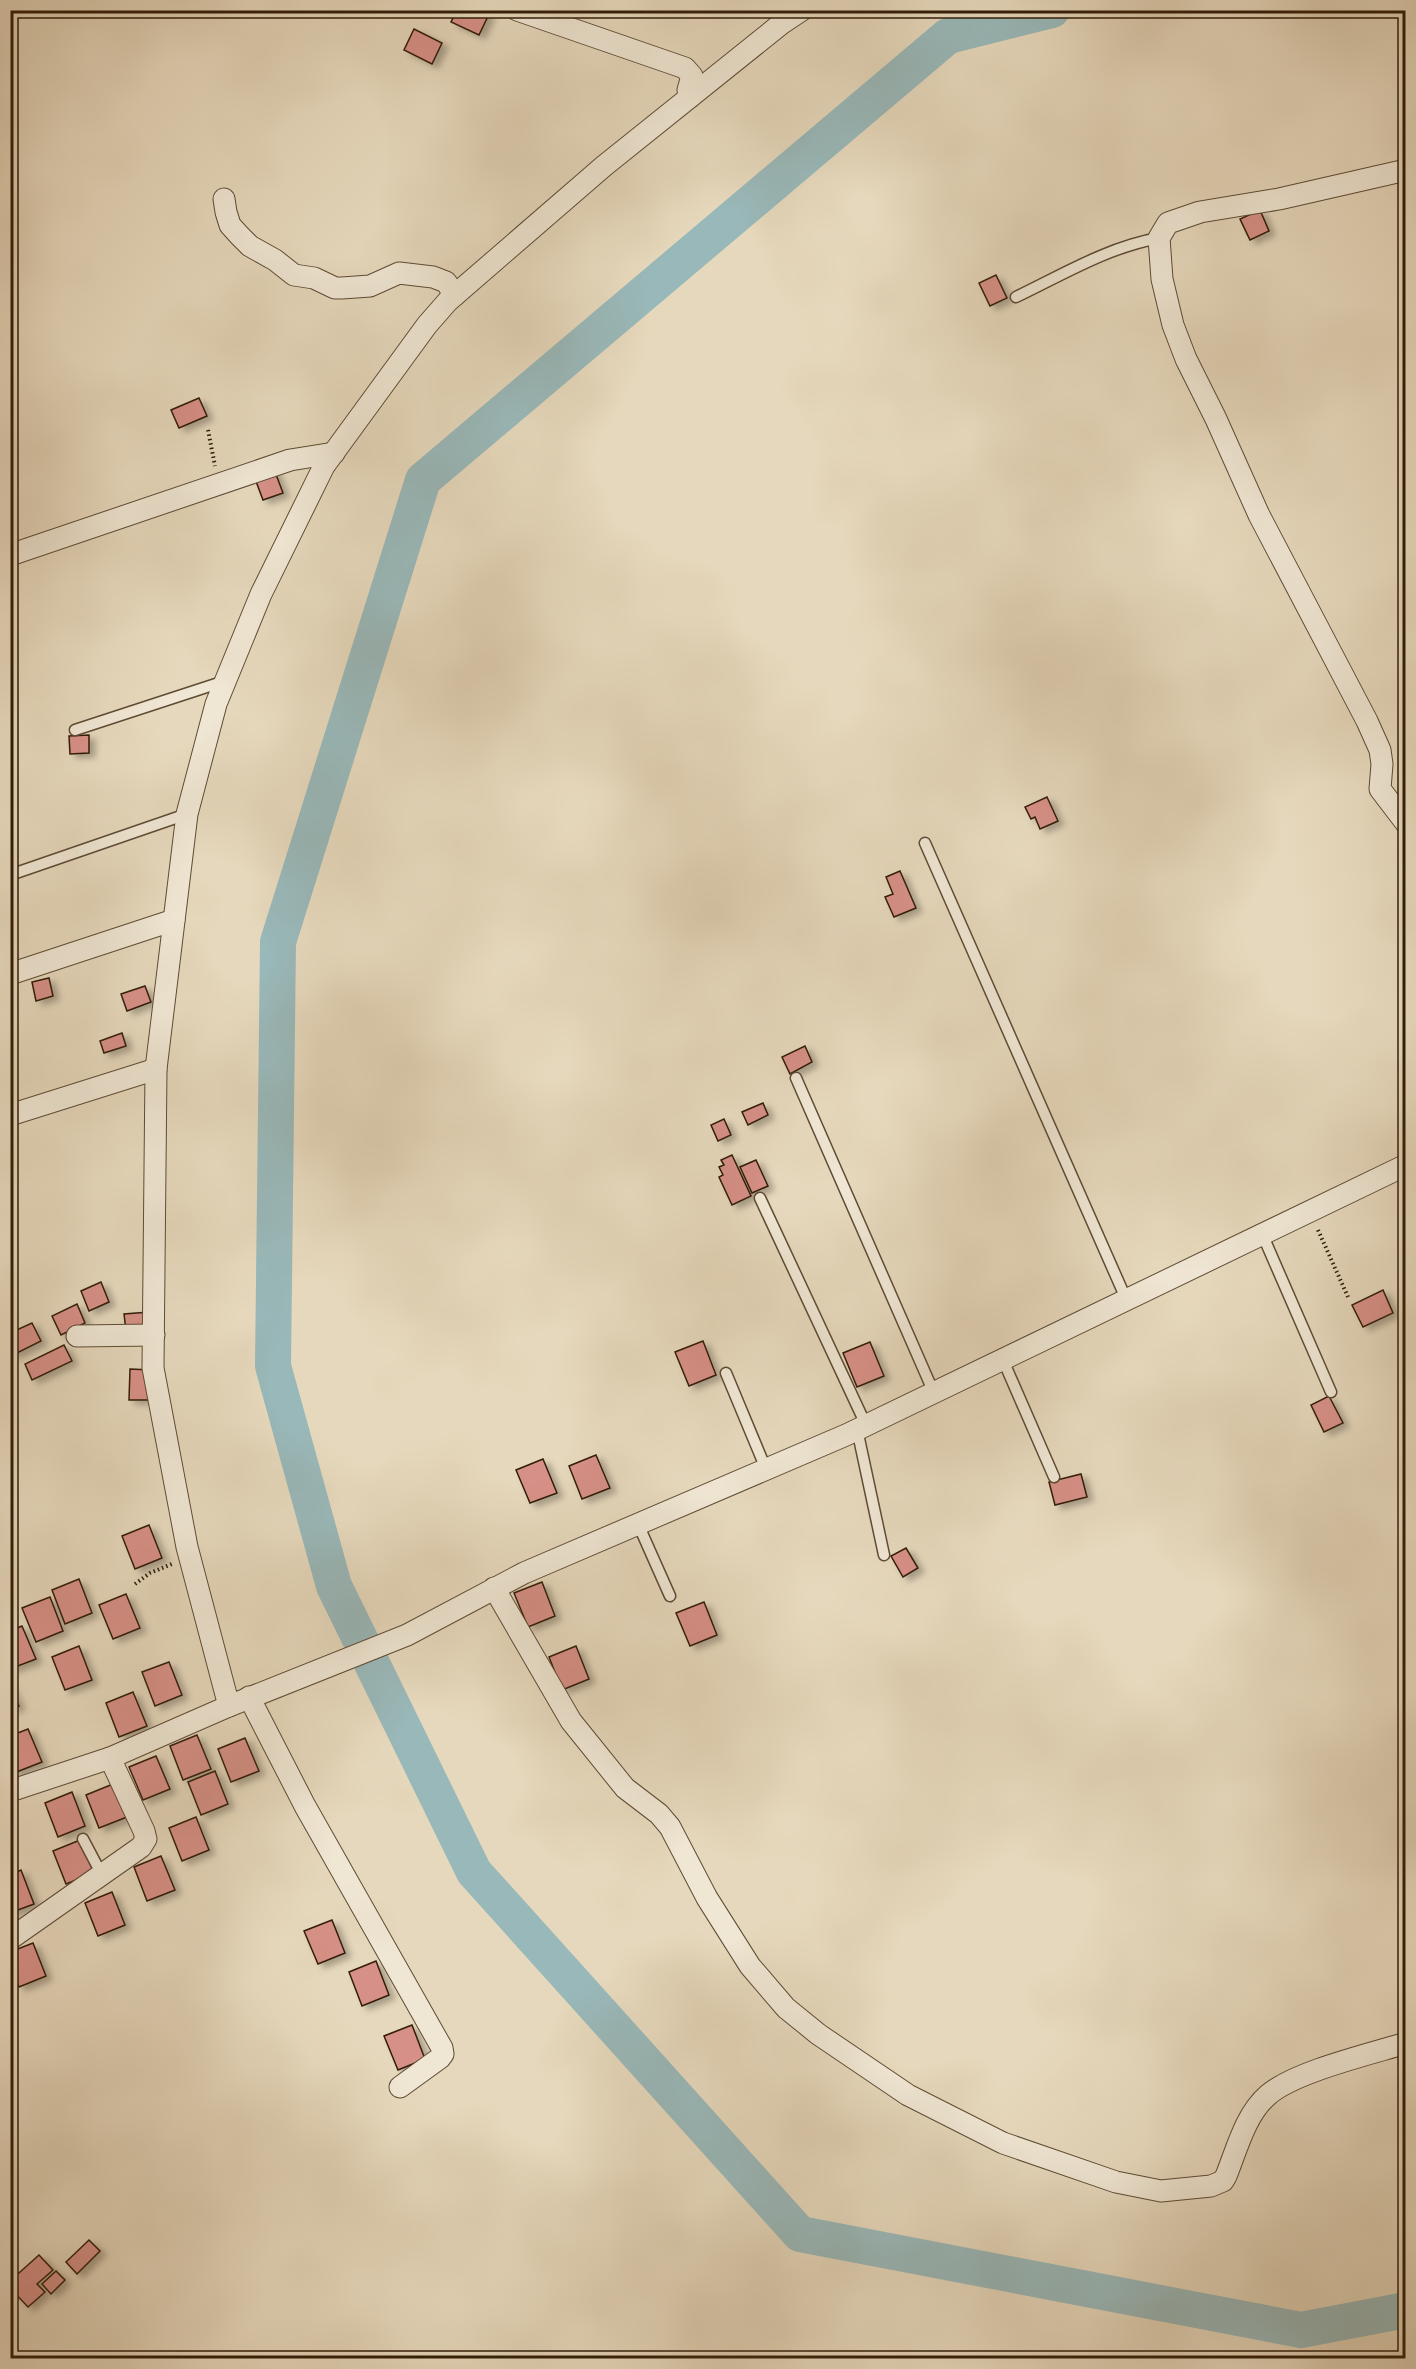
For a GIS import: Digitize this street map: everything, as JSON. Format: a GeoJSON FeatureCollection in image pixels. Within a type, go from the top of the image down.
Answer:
{"type":"FeatureCollection","features":[{"type":"Feature","properties":{"kind":"street"},"geometry":{"type":"LineString","coordinates":[[517,10],[685,68],[692,76],[688,90],[690,97]]}},
{"type":"Feature","properties":{"kind":"street"},"geometry":{"type":"LineString","coordinates":[[229,1706],[190,1560],[153,1368],[156,1069],[187,814],[216,704],[261,594],[324,466],[427,325],[455,296],[604,166],[781,24],[802,10]]}},
{"type":"Feature","properties":{"kind":"street"},"geometry":{"type":"LineString","coordinates":[[1406,170],[1279,199],[1200,212],[1168,223],[1159,238],[1162,279],[1173,325],[1186,359],[1259,515],[1380,750],[1382,764],[1380,789],[1406,823]]}},
{"type":"Feature","properties":{"kind":"street"},"geometry":{"type":"LineString","coordinates":[[224,199],[231,225],[239,235],[250,246],[275,260],[294,275],[314,278],[335,288],[342,288],[370,286],[399,273],[410,273],[447,282],[455,296]]}},
{"type":"Feature","properties":{"kind":"street"},"geometry":{"type":"LineString","coordinates":[[10,555],[290,460],[334,453]]}},
{"type":"Feature","properties":{"kind":"street"},"geometry":{"type":"LineString","coordinates":[[10,974],[174,920]]}},
{"type":"Feature","properties":{"kind":"street"},"geometry":{"type":"LineString","coordinates":[[10,1115],[156,1069]]}},
{"type":"Feature","properties":{"kind":"street"},"geometry":{"type":"LineString","coordinates":[[10,1791],[110,1758],[249,1697],[407,1635],[494,1588],[862,1427],[1406,1166]]}},
{"type":"Feature","properties":{"kind":"street"},"geometry":{"type":"LineString","coordinates":[[78,1336],[154,1335]]}},
{"type":"Feature","properties":{"kind":"street"},"geometry":{"type":"LineString","coordinates":[[494,1588],[571,1721],[625,1788],[659,1814],[670,1827],[707,1898],[750,1966],[786,2008],[818,2034],[908,2095],[1003,2143],[1116,2182],[1161,2191],[1211,2186],[1223,2181],[1227,2176],[1245,2128],[1268,2095],[1287,2082],[1406,2043]]}},
{"type":"Feature","properties":{"kind":"street"},"geometry":{"type":"LineString","coordinates":[[249,1697],[305,1806],[442,2048],[443,2054],[440,2058],[400,2087]]}},
{"type":"Feature","properties":{"kind":"street"},"geometry":{"type":"LineString","coordinates":[[11,1937],[141,1847],[146,1839],[110,1758]]}},
{"type":"Feature","properties":{"kind":"lane"},"geometry":{"type":"LineString","coordinates":[[1016,297],[1101,256],[1138,242],[1159,238]]}},
{"type":"Feature","properties":{"kind":"lane"},"geometry":{"type":"LineString","coordinates":[[75,730],[225,681]]}},
{"type":"Feature","properties":{"kind":"lane"},"geometry":{"type":"LineString","coordinates":[[10,875],[187,814]]}},
{"type":"Feature","properties":{"kind":"lane"},"geometry":{"type":"LineString","coordinates":[[926,843],[1127,1300]]}},
{"type":"Feature","properties":{"kind":"lane"},"geometry":{"type":"LineString","coordinates":[[796,1077],[934,1393]]}},
{"type":"Feature","properties":{"kind":"lane"},"geometry":{"type":"LineString","coordinates":[[760,1198],[862,1427],[884,1556]]}},
{"type":"Feature","properties":{"kind":"lane"},"geometry":{"type":"LineString","coordinates":[[1263,1236],[1331,1392]]}},
{"type":"Feature","properties":{"kind":"lane"},"geometry":{"type":"LineString","coordinates":[[1003,1360],[1054,1477]]}},
{"type":"Feature","properties":{"kind":"lane"},"geometry":{"type":"LineString","coordinates":[[726,1373],[766,1469]]}},
{"type":"Feature","properties":{"kind":"lane"},"geometry":{"type":"LineString","coordinates":[[638,1524],[670,1596]]}},
{"type":"Feature","properties":{"kind":"lane"},"geometry":{"type":"LineString","coordinates":[[83,1839],[102,1875]]}},
{"type":"Feature","properties":{"kind":"path"},"geometry":{"type":"LineString","coordinates":[[208,430],[219,484]]}},
{"type":"Feature","properties":{"kind":"path"},"geometry":{"type":"LineString","coordinates":[[1310,1213],[1348,1297]]}},
{"type":"Feature","properties":{"kind":"path"},"geometry":{"type":"LineString","coordinates":[[135,1584],[167,1565],[190,1560]]}},
{"type":"Feature","properties":{"kind":"building"},"geometry":{"type":"Polygon","coordinates":[[[457,10],[481,10],[489,14],[479,35],[451,22],[457,10]]]}},
{"type":"Feature","properties":{"kind":"building"},"geometry":{"type":"Polygon","coordinates":[[[414,29],[442,43],[432,64],[404,50],[414,29]]]}},
{"type":"Feature","properties":{"kind":"building"},"geometry":{"type":"Polygon","coordinates":[[[1260,210],[1269,231],[1250,240],[1240,219],[1260,210]]]}},
{"type":"Feature","properties":{"kind":"building"},"geometry":{"type":"Polygon","coordinates":[[[996,275],[1007,298],[990,306],[979,283],[996,275]]]}},
{"type":"Feature","properties":{"kind":"building"},"geometry":{"type":"Polygon","coordinates":[[[199,398],[207,416],[179,428],[171,410],[199,398]]]}},
{"type":"Feature","properties":{"kind":"building"},"geometry":{"type":"Polygon","coordinates":[[[274,469],[283,493],[263,500],[254,476],[274,469]]]}},
{"type":"Feature","properties":{"kind":"building"},"geometry":{"type":"Polygon","coordinates":[[[89,735],[89,753],[70,754],[69,736],[89,735]]]}},
{"type":"Feature","properties":{"kind":"building"},"geometry":{"type":"Polygon","coordinates":[[[1047,797],[1058,821],[1040,829],[1035,817],[1031,819],[1025,807],[1047,797]]]}},
{"type":"Feature","properties":{"kind":"building"},"geometry":{"type":"Polygon","coordinates":[[[900,871],[916,908],[894,917],[885,897],[893,894],[886,877],[900,871]]]}},
{"type":"Feature","properties":{"kind":"building"},"geometry":{"type":"Polygon","coordinates":[[[49,978],[53,996],[36,1001],[32,982],[49,978]]]}},
{"type":"Feature","properties":{"kind":"building"},"geometry":{"type":"Polygon","coordinates":[[[145,986],[151,1002],[127,1011],[121,994],[145,986]]]}},
{"type":"Feature","properties":{"kind":"building"},"geometry":{"type":"Polygon","coordinates":[[[122,1033],[126,1046],[104,1053],[100,1041],[122,1033]]]}},
{"type":"Feature","properties":{"kind":"building"},"geometry":{"type":"Polygon","coordinates":[[[805,1046],[812,1062],[790,1074],[782,1057],[805,1046]]]}},
{"type":"Feature","properties":{"kind":"building"},"geometry":{"type":"Polygon","coordinates":[[[763,1103],[768,1115],[748,1125],[742,1112],[763,1103]]]}},
{"type":"Feature","properties":{"kind":"building"},"geometry":{"type":"Polygon","coordinates":[[[724,1119],[731,1135],[718,1141],[711,1125],[724,1119]]]}},
{"type":"Feature","properties":{"kind":"building"},"geometry":{"type":"Polygon","coordinates":[[[732,1155],[751,1196],[732,1205],[719,1177],[723,1175],[719,1167],[724,1165],[721,1160],[732,1155]]]}},
{"type":"Feature","properties":{"kind":"building"},"geometry":{"type":"Polygon","coordinates":[[[756,1160],[768,1186],[752,1193],[740,1167],[756,1160]]]}},
{"type":"Feature","properties":{"kind":"building"},"geometry":{"type":"Polygon","coordinates":[[[101,1282],[109,1302],[89,1311],[81,1291],[101,1282]]]}},
{"type":"Feature","properties":{"kind":"building"},"geometry":{"type":"Polygon","coordinates":[[[1383,1290],[1393,1313],[1363,1327],[1352,1305],[1383,1290]]]}},
{"type":"Feature","properties":{"kind":"building"},"geometry":{"type":"Polygon","coordinates":[[[77,1304],[85,1323],[61,1335],[52,1316],[77,1304]]]}},
{"type":"Feature","properties":{"kind":"building"},"geometry":{"type":"Polygon","coordinates":[[[149,1312],[150,1329],[126,1331],[124,1314],[149,1312]]]}},
{"type":"Feature","properties":{"kind":"building"},"geometry":{"type":"Polygon","coordinates":[[[32,1323],[41,1341],[13,1355],[10,1350],[10,1333],[32,1323]]]}},
{"type":"Feature","properties":{"kind":"building"},"geometry":{"type":"Polygon","coordinates":[[[703,1341],[716,1375],[689,1386],[675,1352],[703,1341]]]}},
{"type":"Feature","properties":{"kind":"building"},"geometry":{"type":"Polygon","coordinates":[[[870,1342],[884,1376],[857,1387],[843,1353],[870,1342]]]}},
{"type":"Feature","properties":{"kind":"building"},"geometry":{"type":"Polygon","coordinates":[[[64,1345],[72,1361],[32,1380],[25,1364],[64,1345]]]}},
{"type":"Feature","properties":{"kind":"building"},"geometry":{"type":"Polygon","coordinates":[[[130,1369],[150,1370],[149,1400],[129,1400],[130,1369]]]}},
{"type":"Feature","properties":{"kind":"building"},"geometry":{"type":"Polygon","coordinates":[[[1329,1396],[1343,1423],[1324,1432],[1311,1405],[1329,1396]]]}},
{"type":"Feature","properties":{"kind":"building"},"geometry":{"type":"Polygon","coordinates":[[[596,1455],[610,1488],[582,1499],[569,1466],[596,1455]]]}},
{"type":"Feature","properties":{"kind":"building"},"geometry":{"type":"Polygon","coordinates":[[[543,1459],[557,1493],[530,1503],[516,1470],[543,1459]]]}},
{"type":"Feature","properties":{"kind":"building"},"geometry":{"type":"Polygon","coordinates":[[[1081,1474],[1087,1497],[1055,1505],[1049,1482],[1081,1474]]]}},
{"type":"Feature","properties":{"kind":"building"},"geometry":{"type":"Polygon","coordinates":[[[149,1525],[162,1558],[135,1569],[122,1536],[149,1525]]]}},
{"type":"Feature","properties":{"kind":"building"},"geometry":{"type":"Polygon","coordinates":[[[906,1548],[918,1568],[903,1577],[891,1556],[906,1548]]]}},
{"type":"Feature","properties":{"kind":"building"},"geometry":{"type":"Polygon","coordinates":[[[79,1579],[92,1613],[65,1624],[52,1590],[79,1579]]]}},
{"type":"Feature","properties":{"kind":"building"},"geometry":{"type":"Polygon","coordinates":[[[542,1582],[555,1616],[528,1627],[514,1593],[542,1582]]]}},
{"type":"Feature","properties":{"kind":"building"},"geometry":{"type":"Polygon","coordinates":[[[126,1594],[140,1628],[113,1639],[99,1605],[126,1594]]]}},
{"type":"Feature","properties":{"kind":"building"},"geometry":{"type":"Polygon","coordinates":[[[50,1597],[63,1631],[36,1642],[22,1608],[50,1597]]]}},
{"type":"Feature","properties":{"kind":"building"},"geometry":{"type":"Polygon","coordinates":[[[704,1602],[717,1635],[690,1646],[676,1613],[704,1602]]]}},
{"type":"Feature","properties":{"kind":"building"},"geometry":{"type":"Polygon","coordinates":[[[22,1626],[36,1659],[10,1669],[10,1631],[22,1626]]]}},
{"type":"Feature","properties":{"kind":"building"},"geometry":{"type":"Polygon","coordinates":[[[79,1646],[92,1680],[65,1690],[52,1657],[79,1646]]]}},
{"type":"Feature","properties":{"kind":"building"},"geometry":{"type":"Polygon","coordinates":[[[576,1646],[589,1679],[562,1690],[549,1657],[576,1646]]]}},
{"type":"Feature","properties":{"kind":"building"},"geometry":{"type":"Polygon","coordinates":[[[169,1662],[182,1695],[155,1706],[142,1672],[169,1662]]]}},
{"type":"Feature","properties":{"kind":"building"},"geometry":{"type":"Polygon","coordinates":[[[10,1686],[19,1706],[10,1709],[10,1686]]]}},
{"type":"Feature","properties":{"kind":"building"},"geometry":{"type":"Polygon","coordinates":[[[133,1692],[147,1726],[119,1737],[106,1703],[133,1692]]]}},
{"type":"Feature","properties":{"kind":"building"},"geometry":{"type":"Polygon","coordinates":[[[28,1729],[42,1762],[14,1773],[10,1764],[10,1736],[28,1729]]]}},
{"type":"Feature","properties":{"kind":"building"},"geometry":{"type":"Polygon","coordinates":[[[197,1735],[211,1769],[183,1780],[170,1746],[197,1735]]]}},
{"type":"Feature","properties":{"kind":"building"},"geometry":{"type":"Polygon","coordinates":[[[245,1738],[259,1771],[231,1782],[218,1749],[245,1738]]]}},
{"type":"Feature","properties":{"kind":"building"},"geometry":{"type":"Polygon","coordinates":[[[156,1756],[170,1789],[143,1800],[129,1767],[156,1756]]]}},
{"type":"Feature","properties":{"kind":"building"},"geometry":{"type":"Polygon","coordinates":[[[215,1771],[228,1804],[201,1815],[188,1782],[215,1771]]]}},
{"type":"Feature","properties":{"kind":"building"},"geometry":{"type":"Polygon","coordinates":[[[113,1784],[127,1817],[99,1828],[86,1795],[113,1784]]]}},
{"type":"Feature","properties":{"kind":"building"},"geometry":{"type":"Polygon","coordinates":[[[72,1792],[85,1826],[58,1837],[45,1803],[72,1792]]]}},
{"type":"Feature","properties":{"kind":"building"},"geometry":{"type":"Polygon","coordinates":[[[196,1817],[209,1850],[182,1861],[169,1828],[196,1817]]]}},
{"type":"Feature","properties":{"kind":"building"},"geometry":{"type":"Polygon","coordinates":[[[80,1840],[94,1873],[66,1884],[53,1851],[80,1840]]]}},
{"type":"Feature","properties":{"kind":"building"},"geometry":{"type":"Polygon","coordinates":[[[161,1856],[175,1890],[147,1901],[134,1867],[161,1856]]]}},
{"type":"Feature","properties":{"kind":"building"},"geometry":{"type":"Polygon","coordinates":[[[21,1870],[34,1904],[10,1913],[10,1875],[21,1870]]]}},
{"type":"Feature","properties":{"kind":"building"},"geometry":{"type":"Polygon","coordinates":[[[112,1892],[125,1925],[98,1936],[85,1903],[112,1892]]]}},
{"type":"Feature","properties":{"kind":"building"},"geometry":{"type":"Polygon","coordinates":[[[332,1920],[345,1953],[318,1964],[304,1931],[332,1920]]]}},
{"type":"Feature","properties":{"kind":"building"},"geometry":{"type":"Polygon","coordinates":[[[33,1943],[46,1976],[19,1987],[10,1967],[10,1952],[33,1943]]]}},
{"type":"Feature","properties":{"kind":"building"},"geometry":{"type":"Polygon","coordinates":[[[376,1961],[389,1995],[362,2006],[349,1972],[376,1961]]]}},
{"type":"Feature","properties":{"kind":"building"},"geometry":{"type":"Polygon","coordinates":[[[412,2025],[425,2059],[398,2070],[384,2036],[412,2025]]]}},
{"type":"Feature","properties":{"kind":"building"},"geometry":{"type":"Polygon","coordinates":[[[89,2240],[100,2251],[77,2274],[66,2262],[89,2240]]]}},
{"type":"Feature","properties":{"kind":"building"},"geometry":{"type":"Polygon","coordinates":[[[39,2255],[53,2270],[37,2284],[45,2292],[28,2307],[10,2288],[10,2281],[39,2255]]]}},
{"type":"Feature","properties":{"kind":"building"},"geometry":{"type":"Polygon","coordinates":[[[56,2271],[65,2280],[51,2294],[42,2284],[56,2271]]]}},
{"type":"Feature","properties":{"kind":"waterway"},"geometry":{"type":"LineString","coordinates":[[1052,10],[948,36],[423,480],[278,942],[273,1366],[334,1586],[474,1872],[800,2234],[1301,2330],[1406,2310]]}}]}
